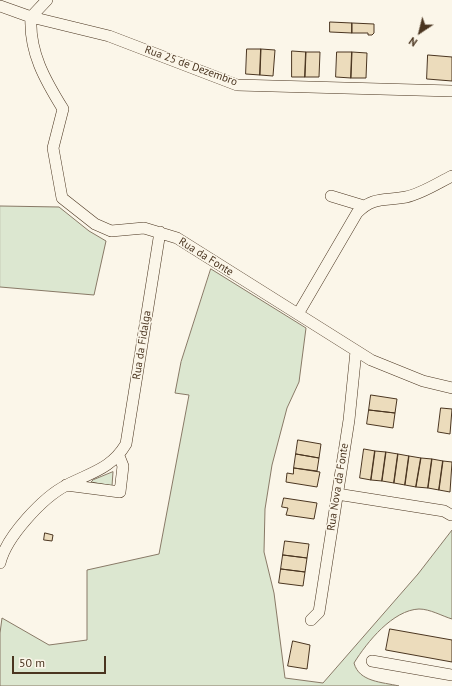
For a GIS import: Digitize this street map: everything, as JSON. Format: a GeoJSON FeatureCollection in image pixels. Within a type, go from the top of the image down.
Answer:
{"type":"FeatureCollection","features":[{"type":"Feature","properties":{"kind":"street"},"geometry":{"type":"LineString","coordinates":[[30,17],[47,0]]}},
{"type":"Feature","properties":{"kind":"street","name":"Rua 25 de Dezembro"},"geometry":{"type":"LineString","coordinates":[[0,6],[30,17],[108,36],[237,85],[452,91]]}},
{"type":"Feature","properties":{"kind":"street","name":"Rua da Fonte"},"geometry":{"type":"LineString","coordinates":[[30,17],[30,32],[38,65],[63,109],[53,148],[62,198],[95,224],[111,231],[144,228],[177,238],[371,360],[395,371],[423,381],[452,388]]}},
{"type":"Feature","properties":{"kind":"street"},"geometry":{"type":"LineString","coordinates":[[298,314],[357,213],[364,206],[377,200],[407,197],[452,176]]}},
{"type":"Feature","properties":{"kind":"street"},"geometry":{"type":"LineString","coordinates":[[331,196],[364,206]]}},
{"type":"Feature","properties":{"kind":"street","name":"Rua da Fidalga"},"geometry":{"type":"LineString","coordinates":[[0,563],[3,551],[20,526],[66,486],[108,466],[119,456],[126,444],[160,232]]}},
{"type":"Feature","properties":{"kind":"street","name":"Rua Nova da Fonte"},"geometry":{"type":"LineString","coordinates":[[311,620],[318,612],[349,420],[356,351]]}},
{"type":"Feature","properties":{"kind":"street"},"geometry":{"type":"LineString","coordinates":[[66,486],[120,492],[123,466],[119,456]]}},
{"type":"Feature","properties":{"kind":"street"},"geometry":{"type":"LineString","coordinates":[[337,494],[444,511],[451,515]]}},
{"type":"Feature","properties":{"kind":"street"},"geometry":{"type":"LineString","coordinates":[[372,661],[452,675]]}},
{"type":"Feature","properties":{"kind":"green space"},"geometry":{"type":"Polygon","coordinates":[[[0,206],[59,207],[89,231],[106,241],[94,295],[0,287],[0,206]]]}},
{"type":"Feature","properties":{"kind":"green space"},"geometry":{"type":"Polygon","coordinates":[[[211,269],[306,328],[299,382],[287,408],[272,465],[265,509],[264,552],[274,593],[285,678],[323,683],[418,574],[452,530],[452,619],[423,609],[409,611],[390,621],[373,637],[354,663],[357,669],[366,678],[399,686],[0,686],[0,633],[2,618],[49,645],[87,640],[87,570],[159,554],[189,395],[175,393],[181,362],[211,269]]]}},
{"type":"Feature","properties":{"kind":"green space"},"geometry":{"type":"Polygon","coordinates":[[[113,472],[112,486],[91,482],[93,480],[113,472]]]}},
{"type":"Feature","properties":{"kind":"building"},"geometry":{"type":"Polygon","coordinates":[[[330,22],[352,23],[352,33],[330,32],[330,22]]]}},
{"type":"Feature","properties":{"kind":"building"},"geometry":{"type":"Polygon","coordinates":[[[352,23],[374,24],[374,33],[372,35],[368,35],[368,33],[352,33],[352,23]]]}},
{"type":"Feature","properties":{"kind":"building"},"geometry":{"type":"Polygon","coordinates":[[[247,49],[261,49],[260,75],[246,74],[247,49]]]}},
{"type":"Feature","properties":{"kind":"building"},"geometry":{"type":"Polygon","coordinates":[[[261,49],[275,50],[273,76],[260,75],[261,49]]]}},
{"type":"Feature","properties":{"kind":"building"},"geometry":{"type":"Polygon","coordinates":[[[292,51],[306,52],[305,77],[292,77],[292,51]]]}},
{"type":"Feature","properties":{"kind":"building"},"geometry":{"type":"Polygon","coordinates":[[[306,52],[320,52],[319,77],[305,77],[306,52]]]}},
{"type":"Feature","properties":{"kind":"building"},"geometry":{"type":"Polygon","coordinates":[[[337,52],[352,52],[351,78],[336,77],[337,52]]]}},
{"type":"Feature","properties":{"kind":"building"},"geometry":{"type":"Polygon","coordinates":[[[352,52],[367,53],[366,78],[351,78],[352,52]]]}},
{"type":"Feature","properties":{"kind":"building"},"geometry":{"type":"Polygon","coordinates":[[[428,55],[452,57],[452,81],[427,79],[428,55]]]}},
{"type":"Feature","properties":{"kind":"building"},"geometry":{"type":"Polygon","coordinates":[[[371,395],[397,399],[395,413],[369,410],[371,395]]]}},
{"type":"Feature","properties":{"kind":"building"},"geometry":{"type":"Polygon","coordinates":[[[441,408],[452,409],[450,434],[438,432],[441,408]]]}},
{"type":"Feature","properties":{"kind":"building"},"geometry":{"type":"Polygon","coordinates":[[[369,410],[395,413],[393,428],[367,424],[369,410]]]}},
{"type":"Feature","properties":{"kind":"building"},"geometry":{"type":"Polygon","coordinates":[[[298,440],[321,444],[319,458],[296,454],[298,440]]]}},
{"type":"Feature","properties":{"kind":"building"},"geometry":{"type":"Polygon","coordinates":[[[364,449],[375,451],[371,480],[360,478],[364,449]]]}},
{"type":"Feature","properties":{"kind":"building"},"geometry":{"type":"Polygon","coordinates":[[[375,451],[386,452],[382,481],[371,480],[375,451]]]}},
{"type":"Feature","properties":{"kind":"building"},"geometry":{"type":"Polygon","coordinates":[[[386,452],[398,454],[394,483],[382,481],[386,452]]]}},
{"type":"Feature","properties":{"kind":"building"},"geometry":{"type":"Polygon","coordinates":[[[296,454],[319,458],[317,471],[294,468],[296,454]]]}},
{"type":"Feature","properties":{"kind":"building"},"geometry":{"type":"Polygon","coordinates":[[[398,454],[409,456],[405,485],[394,483],[398,454]]]}},
{"type":"Feature","properties":{"kind":"building"},"geometry":{"type":"Polygon","coordinates":[[[409,456],[421,458],[416,487],[405,485],[409,456]]]}},
{"type":"Feature","properties":{"kind":"building"},"geometry":{"type":"Polygon","coordinates":[[[421,458],[432,459],[428,488],[416,487],[421,458]]]}},
{"type":"Feature","properties":{"kind":"building"},"geometry":{"type":"Polygon","coordinates":[[[432,459],[443,461],[439,490],[428,488],[432,459]]]}},
{"type":"Feature","properties":{"kind":"building"},"geometry":{"type":"Polygon","coordinates":[[[443,461],[452,462],[450,492],[439,490],[443,461]]]}},
{"type":"Feature","properties":{"kind":"building"},"geometry":{"type":"Polygon","coordinates":[[[294,468],[320,472],[317,487],[286,482],[287,473],[293,474],[294,468]]]}},
{"type":"Feature","properties":{"kind":"building"},"geometry":{"type":"Polygon","coordinates":[[[284,498],[317,503],[314,519],[286,515],[288,508],[282,507],[284,498]]]}},
{"type":"Feature","properties":{"kind":"building"},"geometry":{"type":"Polygon","coordinates":[[[45,533],[53,535],[52,541],[44,540],[45,533]]]}},
{"type":"Feature","properties":{"kind":"building"},"geometry":{"type":"Polygon","coordinates":[[[285,541],[309,544],[307,558],[283,555],[285,541]]]}},
{"type":"Feature","properties":{"kind":"building"},"geometry":{"type":"Polygon","coordinates":[[[283,555],[307,558],[305,572],[281,569],[283,555]]]}},
{"type":"Feature","properties":{"kind":"building"},"geometry":{"type":"Polygon","coordinates":[[[281,569],[305,572],[303,586],[279,583],[281,569]]]}},
{"type":"Feature","properties":{"kind":"building"},"geometry":{"type":"Polygon","coordinates":[[[390,629],[452,640],[452,662],[386,650],[390,629]]]}},
{"type":"Feature","properties":{"kind":"building"},"geometry":{"type":"Polygon","coordinates":[[[293,641],[310,645],[307,669],[288,666],[293,641]]]}}]}
